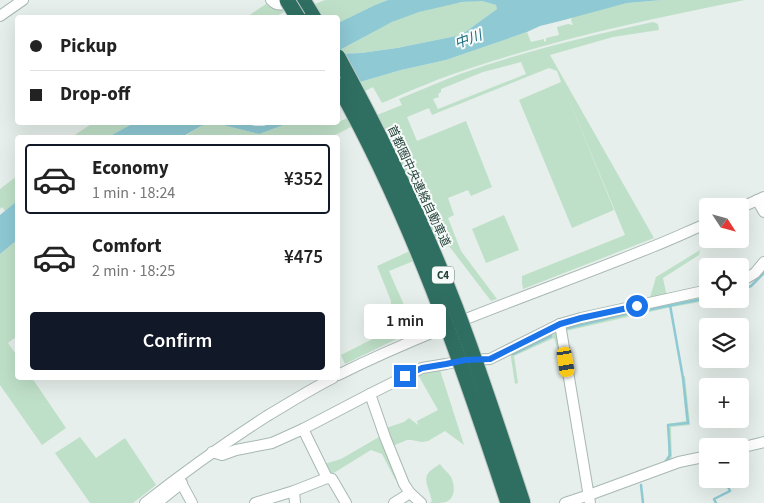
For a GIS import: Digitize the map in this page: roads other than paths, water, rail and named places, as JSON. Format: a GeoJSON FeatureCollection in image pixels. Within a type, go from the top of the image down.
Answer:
{"type":"FeatureCollection","features":[{"type":"Feature","properties":{"kind":"highway"},"geometry":{"type":"LineString","coordinates":[[287,0],[296,15]]}},
{"type":"Feature","properties":{"kind":"highway"},"geometry":{"type":"LineString","coordinates":[[303,0],[312,15]]}},
{"type":"Feature","properties":{"kind":"highway","name":"首都圏中央連絡自動車道"},"geometry":{"type":"LineString","coordinates":[[340,61],[412,201],[440,267],[466,336],[523,503]]}},
{"type":"Feature","properties":{"kind":"highway","name":"C4"},"geometry":{"type":"LineString","coordinates":[[340,89],[374,155],[421,258],[466,378],[508,503]]}},
{"type":"Feature","properties":{"kind":"street"},"geometry":{"type":"LineString","coordinates":[[0,16],[23,0]]}},
{"type":"Feature","properties":{"kind":"street"},"geometry":{"type":"LineString","coordinates":[[271,0],[276,5],[281,5],[295,0]]}},
{"type":"Feature","properties":{"kind":"street"},"geometry":{"type":"LineString","coordinates":[[760,199],[764,212]]}},
{"type":"Feature","properties":{"kind":"street"},"geometry":{"type":"LineString","coordinates":[[340,374],[476,314],[652,247],[699,227]]}},
{"type":"Feature","properties":{"kind":"street"},"geometry":{"type":"LineString","coordinates":[[749,277],[755,273],[764,262]]}},
{"type":"Feature","properties":{"kind":"street"},"geometry":{"type":"LineString","coordinates":[[212,452],[222,455],[236,450],[272,443],[422,368],[465,360],[490,359],[560,324],[699,292]]}},
{"type":"Feature","properties":{"kind":"street"},"geometry":{"type":"LineString","coordinates":[[560,324],[590,499]]}},
{"type":"Feature","properties":{"kind":"street"},"geometry":{"type":"LineString","coordinates":[[157,503],[212,452],[284,406],[330,380]]}},
{"type":"Feature","properties":{"kind":"street"},"geometry":{"type":"LineString","coordinates":[[370,394],[404,484],[420,503]]}},
{"type":"Feature","properties":{"kind":"street"},"geometry":{"type":"LineString","coordinates":[[303,429],[327,478]]}},
{"type":"Feature","properties":{"kind":"street"},"geometry":{"type":"LineString","coordinates":[[749,446],[764,442]]}},
{"type":"Feature","properties":{"kind":"street"},"geometry":{"type":"LineString","coordinates":[[565,503],[590,499],[679,462],[699,458]]}},
{"type":"Feature","properties":{"kind":"street"},"geometry":{"type":"LineString","coordinates":[[255,503],[327,478],[332,479],[346,503]]}},
{"type":"Feature","properties":{"kind":"street"},"geometry":{"type":"LineString","coordinates":[[145,503],[180,480]]}},
{"type":"Feature","properties":{"kind":"street"},"geometry":{"type":"LineString","coordinates":[[180,480],[192,503]]}},
{"type":"Feature","properties":{"kind":"street"},"geometry":{"type":"LineString","coordinates":[[294,491],[295,503]]}},
{"type":"Feature","properties":{"kind":"street"},"geometry":{"type":"LineString","coordinates":[[394,503],[410,493]]}},
{"type":"Feature","properties":{"kind":"water","name":"中川"},"geometry":{"type":"Polygon","coordinates":[[[388,0],[662,0],[627,3],[540,26],[446,60],[340,86],[340,54],[397,48],[461,35],[497,9],[496,5],[482,1],[462,2],[419,12],[392,22],[340,50],[340,22],[388,0]]]}},
{"type":"Feature","properties":{"kind":"water"},"geometry":{"type":"Polygon","coordinates":[[[130,125],[206,125],[185,135],[112,135],[130,125]]]}},
{"type":"Feature","properties":{"kind":"water"},"geometry":{"type":"Polygon","coordinates":[[[223,125],[284,125],[259,134],[223,125]]]}},
{"type":"Feature","properties":{"kind":"water"},"geometry":{"type":"Polygon","coordinates":[[[15,203],[15,242],[0,254],[0,215],[15,203]]]}},
{"type":"Feature","properties":{"kind":"waterway"},"geometry":{"type":"LineString","coordinates":[[749,287],[764,273]]}},
{"type":"Feature","properties":{"kind":"waterway"},"geometry":{"type":"LineString","coordinates":[[568,328],[699,300]]}},
{"type":"Feature","properties":{"kind":"waterway"},"geometry":{"type":"LineString","coordinates":[[665,463],[670,455],[668,425],[688,423],[683,378],[670,305]]}},
{"type":"Feature","properties":{"kind":"waterway"},"geometry":{"type":"LineString","coordinates":[[513,354],[551,336]]}},
{"type":"Feature","properties":{"kind":"waterway"},"geometry":{"type":"LineString","coordinates":[[641,485],[643,503]]}},
{"type":"Feature","properties":{"kind":"waterway"},"geometry":{"type":"LineString","coordinates":[[716,503],[714,499],[730,491],[728,488]]}}]}
